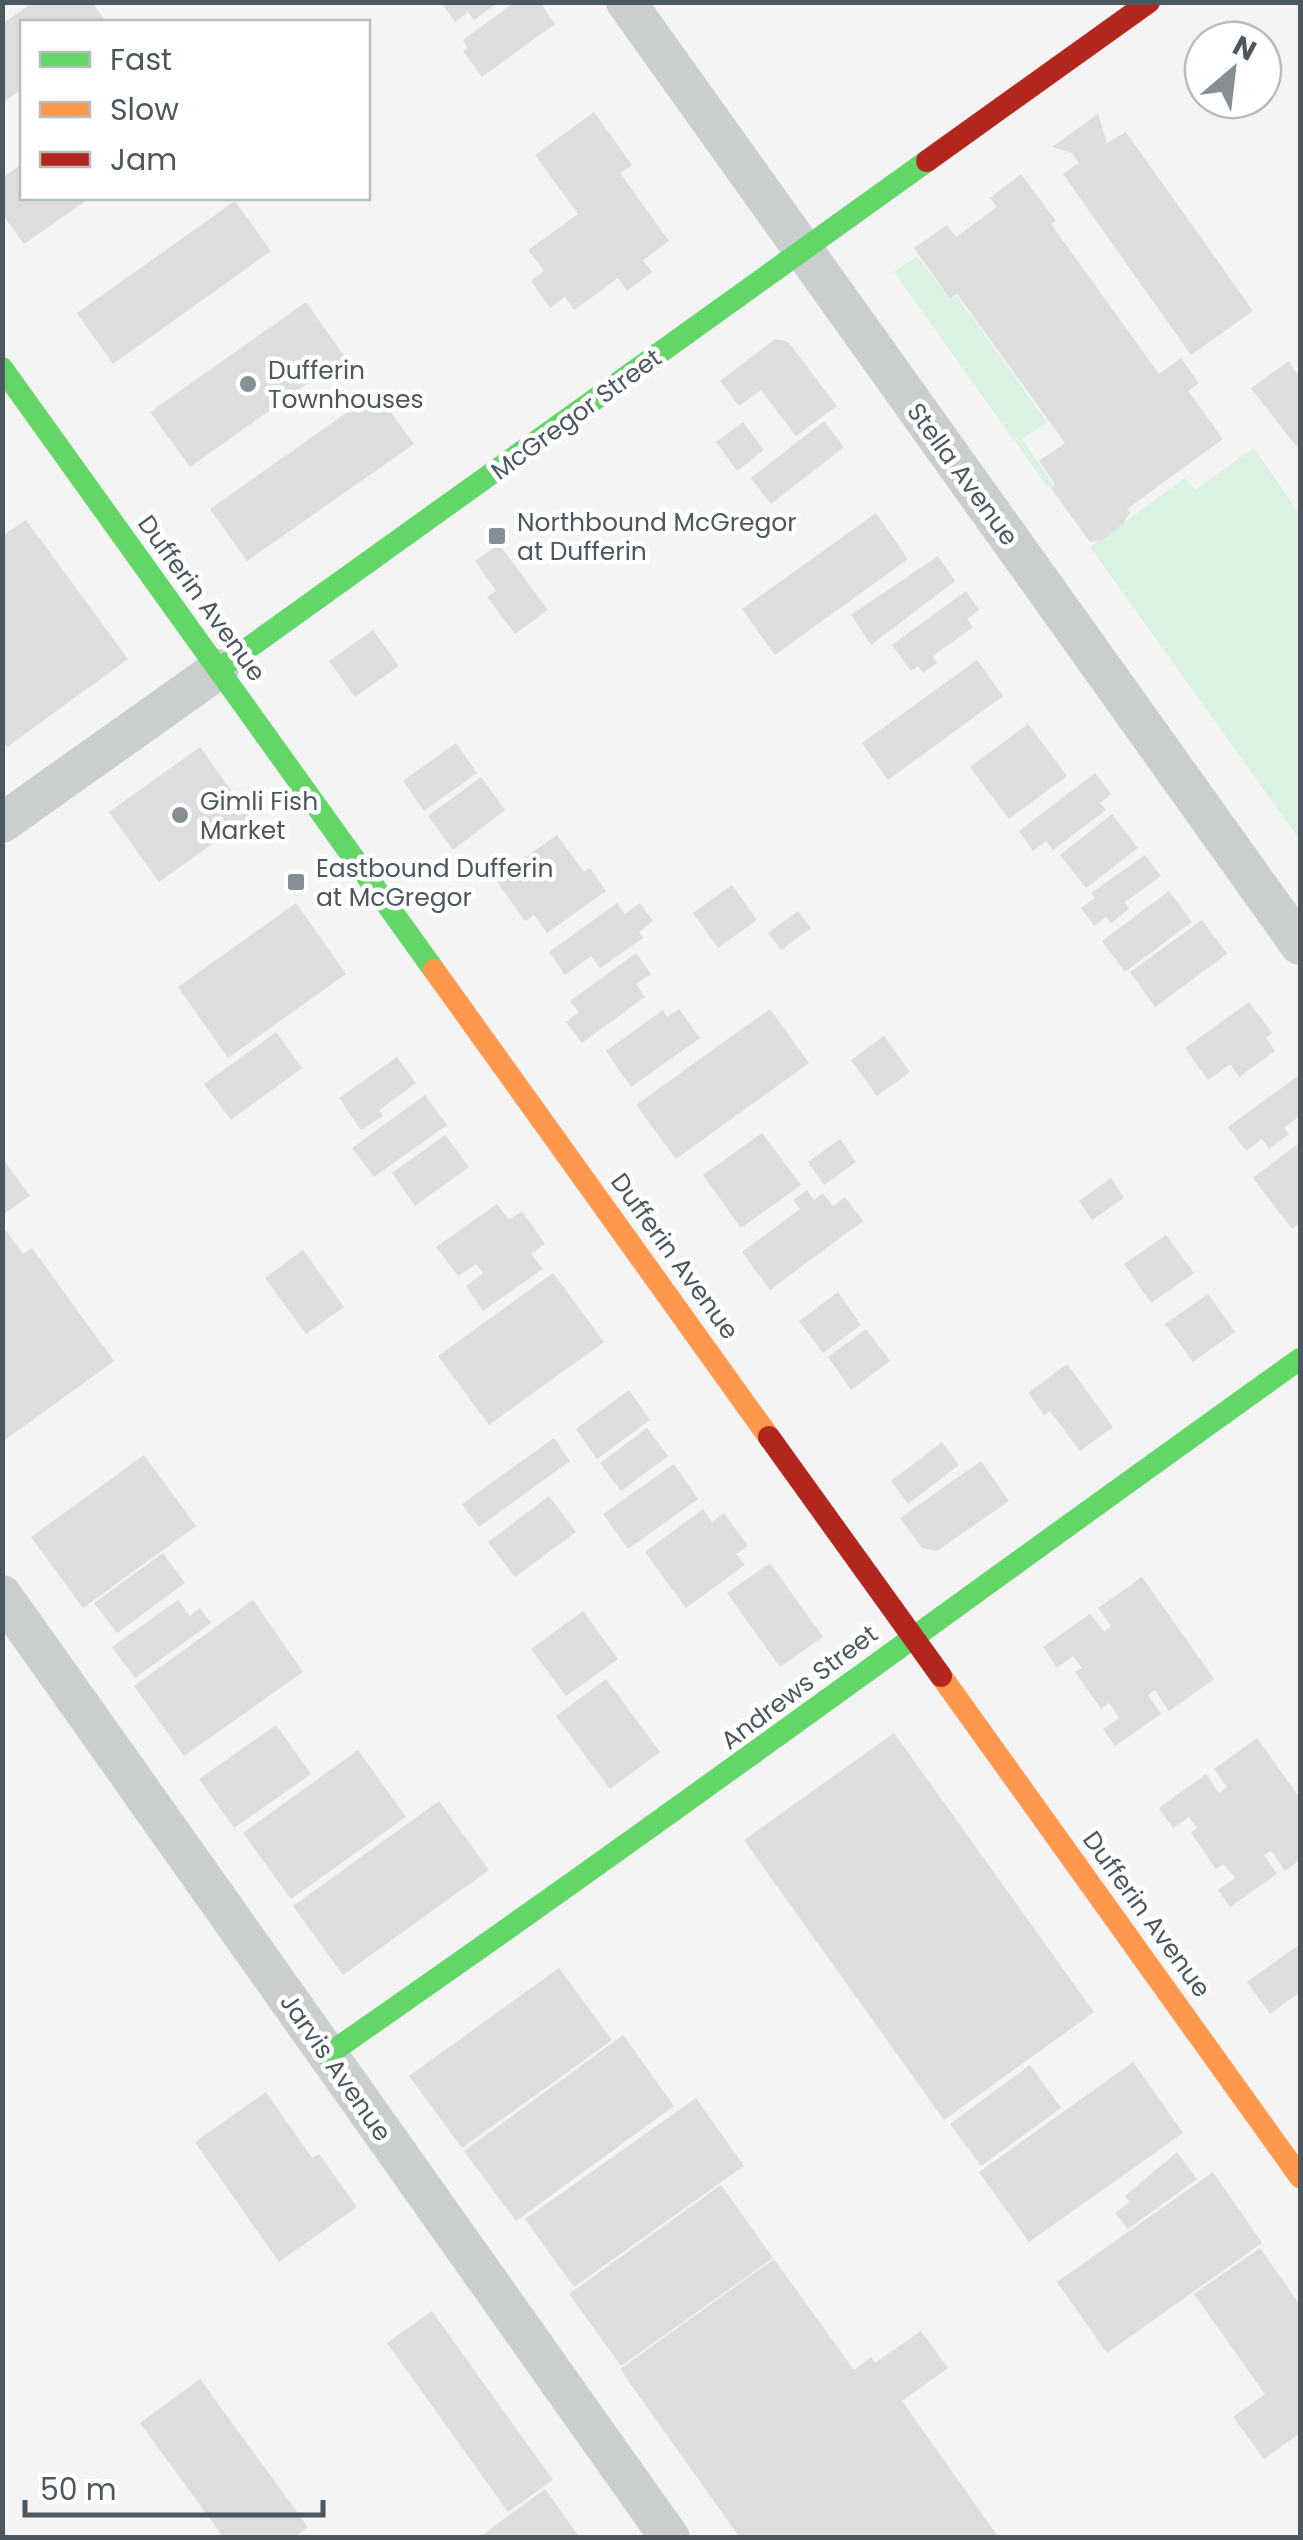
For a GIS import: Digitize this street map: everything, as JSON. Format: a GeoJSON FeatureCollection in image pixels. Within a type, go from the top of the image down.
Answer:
{"type":"FeatureCollection","features":[{"type":"Feature","properties":{"kind":"main road","name":"McGregor Street"},"geometry":{"type":"LineString","coordinates":[[219,670],[1149,2]]}},
{"type":"Feature","properties":{"kind":"main road","name":"Dufferin Avenue"},"geometry":{"type":"LineString","coordinates":[[2,368],[1300,2177]]}},
{"type":"Feature","properties":{"kind":"main road","name":"Andrews Street"},"geometry":{"type":"LineString","coordinates":[[327,2056],[651,1830],[914,1634],[1300,1359]]}},
{"type":"Feature","properties":{"kind":"street","name":"Stella Avenue"},"geometry":{"type":"LineString","coordinates":[[626,2],[1300,945]]}},
{"type":"Feature","properties":{"kind":"street","name":"McGregor Street"},"geometry":{"type":"LineString","coordinates":[[2,823],[219,670]]}},
{"type":"Feature","properties":{"kind":"street","name":"Jarvis Avenue"},"geometry":{"type":"LineString","coordinates":[[2,1596],[664,2535]]}},
{"type":"Feature","properties":{"kind":"green space"},"geometry":{"type":"Polygon","coordinates":[[[917,256],[950,300],[957,296],[1047,422],[1022,439],[1053,484],[1048,488],[894,272],[917,256]]]}},
{"type":"Feature","properties":{"kind":"green space"},"geometry":{"type":"Polygon","coordinates":[[[1254,448],[1300,515],[1300,840],[1090,547],[1185,478],[1195,490],[1254,448]]]}},
{"type":"Feature","properties":{"kind":"building"},"geometry":{"type":"Polygon","coordinates":[[[33,2],[92,2],[105,20],[20,20],[20,90],[2,103],[2,24],[33,2]]]}},
{"type":"Feature","properties":{"kind":"building"},"geometry":{"type":"Polygon","coordinates":[[[441,2],[499,2],[474,20],[468,12],[455,22],[441,2]]]}},
{"type":"Feature","properties":{"kind":"building"},"geometry":{"type":"Polygon","coordinates":[[[515,2],[540,2],[555,24],[482,77],[463,51],[468,48],[463,40],[515,2]]]}},
{"type":"Feature","properties":{"kind":"building"},"geometry":{"type":"Polygon","coordinates":[[[594,112],[632,165],[620,173],[669,241],[643,260],[652,272],[627,291],[618,278],[574,310],[565,297],[550,308],[531,281],[544,271],[528,250],[578,214],[535,155],[594,112]]]}},
{"type":"Feature","properties":{"kind":"building"},"geometry":{"type":"Polygon","coordinates":[[[1098,114],[1107,143],[1126,132],[1253,311],[1191,355],[1063,174],[1079,163],[1072,153],[1052,147],[1098,114]]]}},
{"type":"Feature","properties":{"kind":"building"},"geometry":{"type":"Polygon","coordinates":[[[20,165],[20,200],[87,200],[24,244],[2,214],[2,178],[20,165]]]}},
{"type":"Feature","properties":{"kind":"building"},"geometry":{"type":"Polygon","coordinates":[[[1021,174],[1056,221],[1051,224],[1159,374],[1181,358],[1199,383],[1188,391],[1223,439],[1127,509],[1130,513],[1122,525],[1102,540],[1090,542],[1051,488],[1055,484],[1039,461],[1065,443],[957,294],[950,299],[914,248],[947,225],[956,237],[997,207],[990,198],[1021,174]]]}},
{"type":"Feature","properties":{"kind":"building"},"geometry":{"type":"Polygon","coordinates":[[[235,201],[271,251],[113,364],[77,313],[235,201]]]}},
{"type":"Feature","properties":{"kind":"building","name":"Dufferin Townhouses"},"geometry":{"type":"Polygon","coordinates":[[[306,302],[345,357],[190,467],[150,412],[306,302]]]}},
{"type":"Feature","properties":{"kind":"building"},"geometry":{"type":"Polygon","coordinates":[[[775,339],[788,342],[837,406],[796,436],[761,390],[739,406],[720,381],[775,339]]]}},
{"type":"Feature","properties":{"kind":"building"},"geometry":{"type":"Polygon","coordinates":[[[1289,361],[1300,378],[1300,451],[1251,388],[1289,361]]]}},
{"type":"Feature","properties":{"kind":"building"},"geometry":{"type":"Polygon","coordinates":[[[376,392],[414,444],[247,561],[210,509],[376,392]]]}},
{"type":"Feature","properties":{"kind":"building"},"geometry":{"type":"Polygon","coordinates":[[[824,421],[844,447],[771,504],[751,478],[824,421]]]}},
{"type":"Feature","properties":{"kind":"building"},"geometry":{"type":"Polygon","coordinates":[[[743,422],[764,450],[737,471],[716,442],[743,422]]]}},
{"type":"Feature","properties":{"kind":"building"},"geometry":{"type":"Polygon","coordinates":[[[876,513],[908,559],[775,655],[742,609],[876,513]]]}},
{"type":"Feature","properties":{"kind":"building"},"geometry":{"type":"Polygon","coordinates":[[[26,520],[128,659],[7,747],[2,740],[2,536],[26,520]]]}},
{"type":"Feature","properties":{"kind":"building"},"geometry":{"type":"Polygon","coordinates":[[[499,544],[548,610],[515,634],[487,597],[496,591],[475,561],[499,544]]]}},
{"type":"Feature","properties":{"kind":"building"},"geometry":{"type":"Polygon","coordinates":[[[938,556],[955,581],[871,645],[851,615],[938,556]]]}},
{"type":"Feature","properties":{"kind":"building"},"geometry":{"type":"Polygon","coordinates":[[[966,591],[979,610],[967,619],[973,627],[933,656],[937,663],[923,673],[918,666],[911,671],[892,645],[966,591]]]}},
{"type":"Feature","properties":{"kind":"building"},"geometry":{"type":"Polygon","coordinates":[[[373,630],[399,666],[355,697],[329,661],[373,630]]]}},
{"type":"Feature","properties":{"kind":"building"},"geometry":{"type":"Polygon","coordinates":[[[977,660],[1003,696],[888,780],[862,743],[977,660]]]}},
{"type":"Feature","properties":{"kind":"building"},"geometry":{"type":"Polygon","coordinates":[[[1028,724],[1067,776],[1009,819],[970,767],[1028,724]]]}},
{"type":"Feature","properties":{"kind":"building"},"geometry":{"type":"Polygon","coordinates":[[[456,743],[477,773],[424,811],[403,781],[456,743]]]}},
{"type":"Feature","properties":{"kind":"building","name":"Gimli Fish Market"},"geometry":{"type":"Polygon","coordinates":[[[200,747],[250,817],[159,882],[109,812],[200,747]]]}},
{"type":"Feature","properties":{"kind":"building"},"geometry":{"type":"Polygon","coordinates":[[[1095,773],[1111,794],[1100,803],[1106,810],[1053,850],[1046,841],[1033,851],[1019,831],[1095,773]]]}},
{"type":"Feature","properties":{"kind":"building"},"geometry":{"type":"Polygon","coordinates":[[[481,777],[505,810],[453,850],[428,816],[481,777]]]}},
{"type":"Feature","properties":{"kind":"building"},"geometry":{"type":"Polygon","coordinates":[[[1112,814],[1138,848],[1086,888],[1060,855],[1112,814]]]}},
{"type":"Feature","properties":{"kind":"building"},"geometry":{"type":"Polygon","coordinates":[[[557,835],[584,872],[590,868],[606,891],[547,933],[534,915],[525,921],[495,879],[557,835]]]}},
{"type":"Feature","properties":{"kind":"building"},"geometry":{"type":"Polygon","coordinates":[[[1145,855],[1161,876],[1125,902],[1129,909],[1111,923],[1106,917],[1094,926],[1081,908],[1095,898],[1091,893],[1145,855]]]}},
{"type":"Feature","properties":{"kind":"building"},"geometry":{"type":"Polygon","coordinates":[[[732,885],[757,920],[718,948],[693,913],[732,885]]]}},
{"type":"Feature","properties":{"kind":"building"},"geometry":{"type":"Polygon","coordinates":[[[1169,891],[1192,922],[1125,972],[1102,941],[1169,891]]]}},
{"type":"Feature","properties":{"kind":"building"},"geometry":{"type":"Polygon","coordinates":[[[296,903],[346,974],[228,1058],[178,987],[296,903]]]}},
{"type":"Feature","properties":{"kind":"building"},"geometry":{"type":"Polygon","coordinates":[[[617,903],[625,914],[640,903],[653,921],[639,932],[643,938],[600,968],[591,956],[565,975],[549,952],[617,903]]]}},
{"type":"Feature","properties":{"kind":"building"},"geometry":{"type":"Polygon","coordinates":[[[798,911],[811,928],[781,950],[768,933],[798,911]]]}},
{"type":"Feature","properties":{"kind":"building"},"geometry":{"type":"Polygon","coordinates":[[[1202,920],[1227,954],[1155,1007],[1130,972],[1202,920]]]}},
{"type":"Feature","properties":{"kind":"building"},"geometry":{"type":"Polygon","coordinates":[[[636,953],[651,974],[636,984],[645,997],[582,1043],[566,1022],[579,1012],[570,1001],[636,953]]]}},
{"type":"Feature","properties":{"kind":"building"},"geometry":{"type":"Polygon","coordinates":[[[1249,1002],[1272,1033],[1266,1038],[1275,1051],[1239,1077],[1230,1064],[1208,1080],[1185,1048],[1249,1002]]]}},
{"type":"Feature","properties":{"kind":"building"},"geometry":{"type":"Polygon","coordinates":[[[679,1009],[700,1038],[631,1087],[606,1051],[663,1010],[667,1017],[679,1009]]]}},
{"type":"Feature","properties":{"kind":"building"},"geometry":{"type":"Polygon","coordinates":[[[770,1009],[809,1063],[676,1159],[636,1105],[770,1009]]]}},
{"type":"Feature","properties":{"kind":"building"},"geometry":{"type":"Polygon","coordinates":[[[276,1032],[302,1068],[231,1120],[204,1084],[276,1032]]]}},
{"type":"Feature","properties":{"kind":"building"},"geometry":{"type":"Polygon","coordinates":[[[884,1036],[910,1072],[877,1096],[851,1060],[884,1036]]]}},
{"type":"Feature","properties":{"kind":"building"},"geometry":{"type":"Polygon","coordinates":[[[397,1057],[416,1083],[379,1110],[383,1116],[361,1130],[339,1098],[397,1057]]]}},
{"type":"Feature","properties":{"kind":"building"},"geometry":{"type":"Polygon","coordinates":[[[1299,1075],[1300,1116],[1284,1128],[1289,1134],[1269,1149],[1262,1139],[1246,1151],[1228,1127],[1299,1075]]]}},
{"type":"Feature","properties":{"kind":"building"},"geometry":{"type":"Polygon","coordinates":[[[425,1095],[447,1125],[374,1177],[352,1148],[425,1095]]]}},
{"type":"Feature","properties":{"kind":"building"},"geometry":{"type":"Polygon","coordinates":[[[762,1133],[801,1185],[741,1228],[703,1175],[762,1133]]]}},
{"type":"Feature","properties":{"kind":"building"},"geometry":{"type":"Polygon","coordinates":[[[445,1135],[469,1167],[415,1206],[392,1173],[445,1135]]]}},
{"type":"Feature","properties":{"kind":"building"},"geometry":{"type":"Polygon","coordinates":[[[840,1139],[856,1162],[824,1185],[808,1162],[840,1139]]]}},
{"type":"Feature","properties":{"kind":"building"},"geometry":{"type":"Polygon","coordinates":[[[1300,1142],[1300,1223],[1292,1229],[1253,1178],[1300,1142]]]}},
{"type":"Feature","properties":{"kind":"building"},"geometry":{"type":"Polygon","coordinates":[[[2,1158],[30,1196],[2,1215],[2,1158]]]}},
{"type":"Feature","properties":{"kind":"building"},"geometry":{"type":"Polygon","coordinates":[[[1111,1178],[1124,1198],[1092,1220],[1079,1201],[1111,1178]]]}},
{"type":"Feature","properties":{"kind":"building"},"geometry":{"type":"Polygon","coordinates":[[[807,1190],[814,1200],[823,1193],[833,1206],[845,1197],[863,1221],[770,1290],[742,1252],[800,1209],[793,1200],[807,1190]]]}},
{"type":"Feature","properties":{"kind":"building"},"geometry":{"type":"Polygon","coordinates":[[[497,1204],[509,1220],[522,1211],[545,1244],[531,1254],[543,1269],[483,1311],[466,1286],[483,1273],[476,1264],[458,1276],[436,1247],[497,1204]]]}},
{"type":"Feature","properties":{"kind":"building"},"geometry":{"type":"Polygon","coordinates":[[[2,1225],[23,1254],[32,1248],[114,1361],[2,1442],[2,1225]]]}},
{"type":"Feature","properties":{"kind":"building"},"geometry":{"type":"Polygon","coordinates":[[[1166,1235],[1194,1273],[1151,1303],[1124,1264],[1166,1235]]]}},
{"type":"Feature","properties":{"kind":"building"},"geometry":{"type":"Polygon","coordinates":[[[303,1250],[344,1307],[306,1334],[265,1278],[303,1250]]]}},
{"type":"Feature","properties":{"kind":"building"},"geometry":{"type":"Polygon","coordinates":[[[553,1273],[604,1342],[489,1425],[438,1356],[553,1273]]]}},
{"type":"Feature","properties":{"kind":"building"},"geometry":{"type":"Polygon","coordinates":[[[838,1292],[861,1325],[823,1353],[799,1321],[838,1292]]]}},
{"type":"Feature","properties":{"kind":"building"},"geometry":{"type":"Polygon","coordinates":[[[1208,1294],[1235,1332],[1193,1362],[1165,1324],[1208,1294]]]}},
{"type":"Feature","properties":{"kind":"building"},"geometry":{"type":"Polygon","coordinates":[[[866,1329],[890,1361],[851,1390],[828,1357],[866,1329]]]}},
{"type":"Feature","properties":{"kind":"building"},"geometry":{"type":"Polygon","coordinates":[[[1067,1364],[1113,1427],[1080,1451],[1050,1411],[1044,1415],[1028,1393],[1067,1364]]]}},
{"type":"Feature","properties":{"kind":"building"},"geometry":{"type":"Polygon","coordinates":[[[629,1390],[650,1420],[597,1459],[576,1429],[629,1390]]]}},
{"type":"Feature","properties":{"kind":"building"},"geometry":{"type":"Polygon","coordinates":[[[647,1428],[668,1456],[621,1491],[600,1463],[647,1428]]]}},
{"type":"Feature","properties":{"kind":"building"},"geometry":{"type":"Polygon","coordinates":[[[554,1438],[570,1461],[479,1527],[462,1504],[554,1438]]]}},
{"type":"Feature","properties":{"kind":"building"},"geometry":{"type":"Polygon","coordinates":[[[942,1442],[959,1465],[908,1504],[891,1481],[942,1442]]]}},
{"type":"Feature","properties":{"kind":"building"},"geometry":{"type":"Polygon","coordinates":[[[144,1455],[196,1526],[83,1608],[31,1537],[144,1455]]]}},
{"type":"Feature","properties":{"kind":"building"},"geometry":{"type":"Polygon","coordinates":[[[981,1461],[1009,1501],[937,1551],[922,1548],[900,1518],[981,1461]]]}},
{"type":"Feature","properties":{"kind":"building"},"geometry":{"type":"Polygon","coordinates":[[[674,1464],[698,1499],[628,1549],[603,1514],[674,1464]]]}},
{"type":"Feature","properties":{"kind":"building"},"geometry":{"type":"Polygon","coordinates":[[[549,1496],[576,1532],[515,1577],[488,1542],[549,1496]]]}},
{"type":"Feature","properties":{"kind":"building"},"geometry":{"type":"Polygon","coordinates":[[[703,1509],[712,1522],[724,1513],[748,1546],[736,1554],[745,1565],[686,1608],[645,1552],[703,1509]]]}},
{"type":"Feature","properties":{"kind":"building"},"geometry":{"type":"Polygon","coordinates":[[[163,1553],[185,1583],[117,1633],[94,1603],[163,1553]]]}},
{"type":"Feature","properties":{"kind":"building"},"geometry":{"type":"Polygon","coordinates":[[[770,1563],[823,1637],[780,1667],[727,1593],[770,1563]]]}},
{"type":"Feature","properties":{"kind":"building"},"geometry":{"type":"Polygon","coordinates":[[[1142,1577],[1214,1679],[1169,1711],[1155,1690],[1148,1695],[1161,1714],[1115,1746],[1103,1729],[1119,1718],[1109,1703],[1101,1709],[1075,1672],[1082,1668],[1073,1656],[1057,1668],[1043,1647],[1090,1614],[1104,1632],[1111,1626],[1098,1608],[1142,1577]]]}},
{"type":"Feature","properties":{"kind":"building"},"geometry":{"type":"Polygon","coordinates":[[[178,1600],[190,1616],[200,1608],[211,1623],[135,1678],[112,1647],[178,1600]]]}},
{"type":"Feature","properties":{"kind":"building"},"geometry":{"type":"Polygon","coordinates":[[[253,1600],[303,1672],[184,1756],[134,1686],[253,1600]]]}},
{"type":"Feature","properties":{"kind":"building"},"geometry":{"type":"Polygon","coordinates":[[[583,1611],[618,1659],[566,1696],[531,1649],[583,1611]]]}},
{"type":"Feature","properties":{"kind":"building"},"geometry":{"type":"Polygon","coordinates":[[[606,1679],[660,1752],[610,1789],[556,1716],[606,1679]]]}},
{"type":"Feature","properties":{"kind":"building"},"geometry":{"type":"Polygon","coordinates":[[[276,1725],[311,1774],[234,1828],[199,1779],[276,1725]]]}},
{"type":"Feature","properties":{"kind":"building"},"geometry":{"type":"Polygon","coordinates":[[[894,1733],[1094,2012],[944,2120],[744,1840],[894,1733]]]}},
{"type":"Feature","properties":{"kind":"building"},"geometry":{"type":"Polygon","coordinates":[[[1257,1738],[1300,1798],[1300,1860],[1285,1871],[1271,1851],[1264,1855],[1277,1874],[1230,1907],[1218,1890],[1235,1878],[1224,1864],[1216,1869],[1191,1833],[1197,1828],[1189,1817],[1173,1828],[1159,1808],[1206,1774],[1219,1793],[1227,1787],[1214,1769],[1257,1738]]]}},
{"type":"Feature","properties":{"kind":"building"},"geometry":{"type":"Polygon","coordinates":[[[358,1750],[406,1817],[291,1899],[243,1833],[358,1750]]]}},
{"type":"Feature","properties":{"kind":"building"},"geometry":{"type":"Polygon","coordinates":[[[439,1801],[489,1870],[343,1975],[293,1906],[439,1801]]]}},
{"type":"Feature","properties":{"kind":"building"},"geometry":{"type":"Polygon","coordinates":[[[1300,1944],[1300,1992],[1270,2014],[1247,1982],[1300,1944]]]}},
{"type":"Feature","properties":{"kind":"building"},"geometry":{"type":"Polygon","coordinates":[[[559,1968],[612,2040],[462,2148],[409,2076],[559,1968]]]}},
{"type":"Feature","properties":{"kind":"building"},"geometry":{"type":"Polygon","coordinates":[[[623,2035],[674,2106],[516,2221],[464,2151],[623,2035]]]}},
{"type":"Feature","properties":{"kind":"building"},"geometry":{"type":"Polygon","coordinates":[[[1133,2062],[1183,2133],[1029,2242],[979,2172],[1133,2062]]]}},
{"type":"Feature","properties":{"kind":"building"},"geometry":{"type":"Polygon","coordinates":[[[1030,2065],[1061,2108],[981,2166],[950,2124],[1030,2065]]]}},
{"type":"Feature","properties":{"kind":"building"},"geometry":{"type":"Polygon","coordinates":[[[266,2092],[312,2158],[319,2154],[357,2207],[279,2262],[195,2142],[266,2092]]]}},
{"type":"Feature","properties":{"kind":"building"},"geometry":{"type":"Polygon","coordinates":[[[696,2098],[744,2166],[574,2287],[525,2219],[696,2098]]]}},
{"type":"Feature","properties":{"kind":"building"},"geometry":{"type":"Polygon","coordinates":[[[1177,2152],[1197,2179],[1128,2229],[1115,2213],[1130,2202],[1125,2196],[1177,2152]]]}},
{"type":"Feature","properties":{"kind":"building"},"geometry":{"type":"Polygon","coordinates":[[[1213,2172],[1262,2243],[1107,2353],[1057,2282],[1213,2172]]]}},
{"type":"Feature","properties":{"kind":"building"},"geometry":{"type":"Polygon","coordinates":[[[721,2185],[773,2258],[621,2366],[569,2294],[721,2185]]]}},
{"type":"Feature","properties":{"kind":"building"},"geometry":{"type":"Polygon","coordinates":[[[1260,2248],[1300,2305],[1300,2433],[1264,2459],[1233,2417],[1265,2394],[1194,2294],[1260,2248]]]}},
{"type":"Feature","properties":{"kind":"building"},"geometry":{"type":"Polygon","coordinates":[[[774,2259],[854,2370],[871,2357],[875,2363],[921,2331],[948,2368],[902,2401],[999,2538],[740,2538],[620,2369],[774,2259]]]}},
{"type":"Feature","properties":{"kind":"building"},"geometry":{"type":"Polygon","coordinates":[[[432,2311],[553,2480],[508,2512],[387,2343],[432,2311]]]}},
{"type":"Feature","properties":{"kind":"building"},"geometry":{"type":"Polygon","coordinates":[[[200,2379],[308,2527],[294,2538],[224,2538],[140,2423],[200,2379]]]}},
{"type":"Feature","properties":{"kind":"building"},"geometry":{"type":"Polygon","coordinates":[[[545,2489],[580,2538],[478,2538],[545,2489]]]}},
{"type":"Feature","properties":{"kind":"traffic: fast"},"geometry":{"type":"LineString","coordinates":[[219,669],[927,161]]}},
{"type":"Feature","properties":{"kind":"traffic: fast"},"geometry":{"type":"LineString","coordinates":[[2,368],[434,970]]}},
{"type":"Feature","properties":{"kind":"traffic: fast"},"geometry":{"type":"LineString","coordinates":[[327,2055],[1300,1359]]}},
{"type":"Feature","properties":{"kind":"traffic: slow"},"geometry":{"type":"LineString","coordinates":[[434,970],[769,1437]]}},
{"type":"Feature","properties":{"kind":"traffic: slow"},"geometry":{"type":"LineString","coordinates":[[941,1676],[1300,2177]]}},
{"type":"Feature","properties":{"kind":"traffic: jam"},"geometry":{"type":"LineString","coordinates":[[927,161],[1149,2]]}},
{"type":"Feature","properties":{"kind":"traffic: jam"},"geometry":{"type":"LineString","coordinates":[[769,1437],[941,1676]]}},
{"type":"Feature","properties":{"kind":"place","name":"Dufferin Townhouses"},"geometry":{"type":"Point","coordinates":[248,384]}},
{"type":"Feature","properties":{"kind":"place","name":"Northbound McGregor at Dufferin"},"geometry":{"type":"Point","coordinates":[497,536]}},
{"type":"Feature","properties":{"kind":"place","name":"Gimli Fish Market"},"geometry":{"type":"Point","coordinates":[180,815]}},
{"type":"Feature","properties":{"kind":"place","name":"Eastbound Dufferin at McGregor"},"geometry":{"type":"Point","coordinates":[296,882]}}]}
